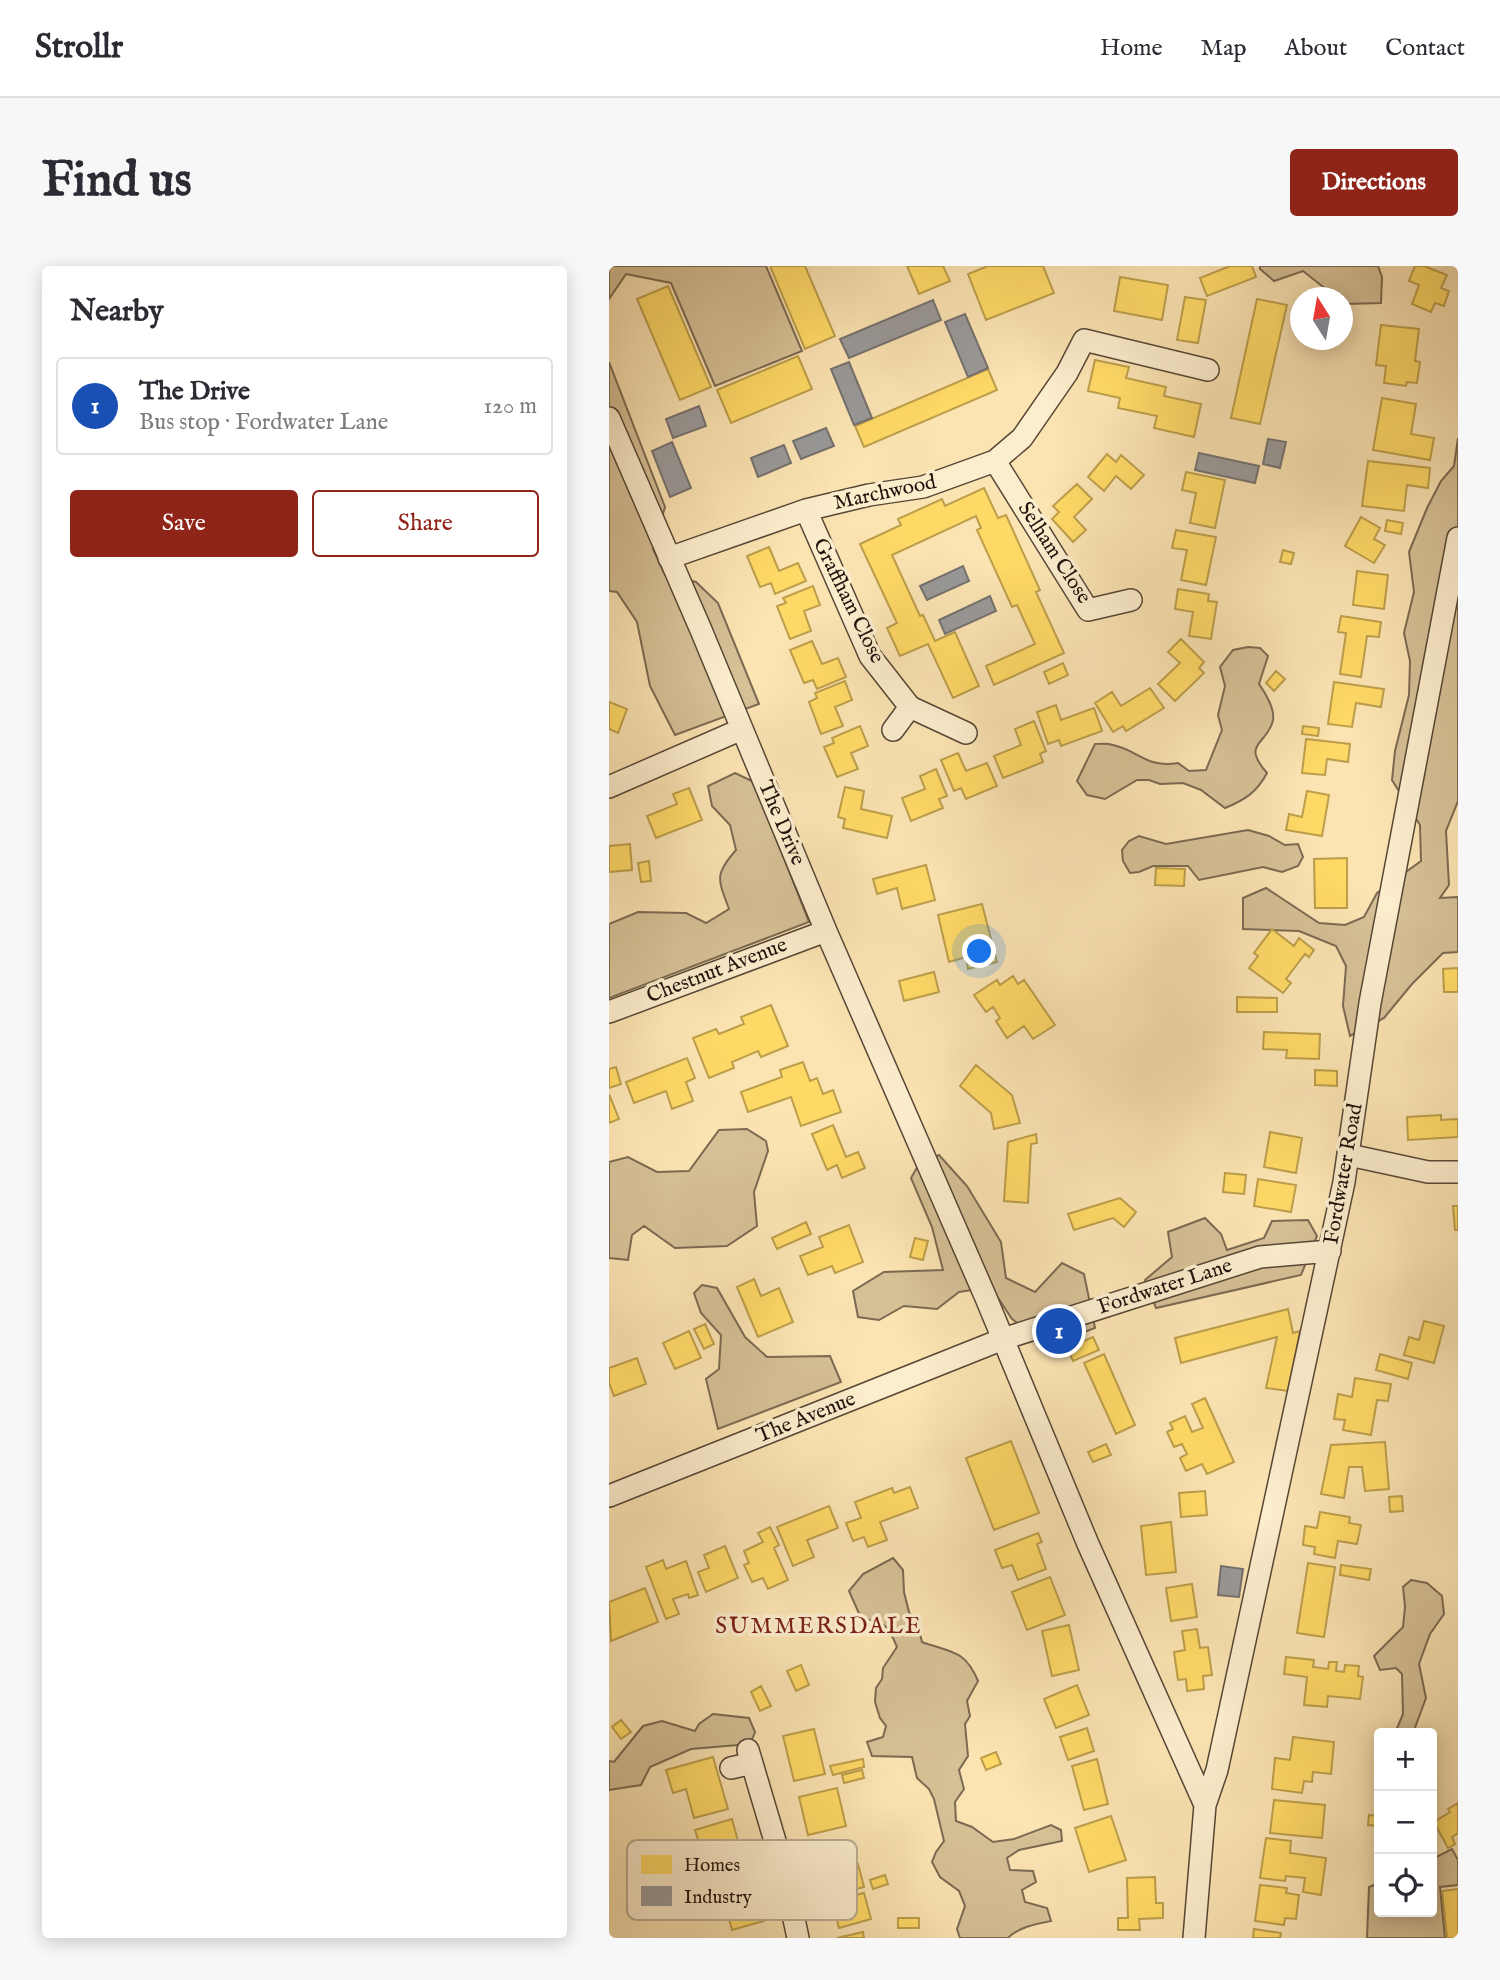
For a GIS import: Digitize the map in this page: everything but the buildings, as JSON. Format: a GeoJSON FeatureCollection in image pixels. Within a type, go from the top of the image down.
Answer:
{"type":"FeatureCollection","features":[{"type":"Feature","properties":{"kind":"street","name":"Marchwood"},"geometry":{"type":"LineString","coordinates":[[669,558],[806,510],[869,495],[923,487],[995,461],[1022,438],[1067,373],[1084,340],[1209,370]]}},
{"type":"Feature","properties":{"kind":"street","name":"The Drive"},"geometry":{"type":"LineString","coordinates":[[609,418],[826,931],[1003,1339],[1093,1557],[1205,1805]]}},
{"type":"Feature","properties":{"kind":"street","name":"Selham Close"},"geometry":{"type":"LineString","coordinates":[[995,461],[1088,610],[1131,600]]}},
{"type":"Feature","properties":{"kind":"street","name":"Graffham Close"},"geometry":{"type":"LineString","coordinates":[[806,510],[870,656],[910,707],[966,733]]}},
{"type":"Feature","properties":{"kind":"street","name":"Fordwater Road"},"geometry":{"type":"LineString","coordinates":[[1205,1805],[1217,1770],[1330,1251],[1349,1155],[1370,1003],[1458,538]]}},
{"type":"Feature","properties":{"kind":"street"},"geometry":{"type":"LineString","coordinates":[[893,730],[910,707]]}},
{"type":"Feature","properties":{"kind":"street"},"geometry":{"type":"LineString","coordinates":[[609,787],[742,729]]}},
{"type":"Feature","properties":{"kind":"street","name":"Chestnut Avenue"},"geometry":{"type":"LineString","coordinates":[[609,1012],[826,931]]}},
{"type":"Feature","properties":{"kind":"street"},"geometry":{"type":"LineString","coordinates":[[1349,1155],[1428,1172],[1458,1172]]}},
{"type":"Feature","properties":{"kind":"street","name":"Fordwater Lane"},"geometry":{"type":"LineString","coordinates":[[1003,1339],[1260,1257],[1330,1251]]}},
{"type":"Feature","properties":{"kind":"street","name":"The Avenue"},"geometry":{"type":"LineString","coordinates":[[609,1496],[1003,1339]]}},
{"type":"Feature","properties":{"kind":"street"},"geometry":{"type":"LineString","coordinates":[[744,1761],[773,1840]]}},
{"type":"Feature","properties":{"kind":"street"},"geometry":{"type":"LineString","coordinates":[[1195,1938],[1205,1805]]}},
{"type":"Feature","properties":{"kind":"street"},"geometry":{"type":"LineString","coordinates":[[795,1920],[799,1938]]}},
{"type":"Feature","properties":{"kind":"shaded area"},"geometry":{"type":"Polygon","coordinates":[[[609,266],[766,266],[802,351],[715,386],[671,283],[626,274],[609,299],[609,266]]]}},
{"type":"Feature","properties":{"kind":"shaded area"},"geometry":{"type":"Polygon","coordinates":[[[1260,266],[1378,266],[1382,277],[1381,303],[1353,304],[1353,287],[1323,287],[1303,271],[1274,281],[1260,266]]]}},
{"type":"Feature","properties":{"kind":"shaded area"},"geometry":{"type":"Polygon","coordinates":[[[609,362],[665,507],[653,549],[665,575],[696,582],[718,603],[759,704],[675,735],[650,686],[637,622],[617,592],[609,591],[609,362]]]}},
{"type":"Feature","properties":{"kind":"shaded area"},"geometry":{"type":"Polygon","coordinates":[[[1458,438],[1458,801],[1446,831],[1449,885],[1440,898],[1458,897],[1458,952],[1443,953],[1412,984],[1384,1018],[1350,1036],[1343,1006],[1346,966],[1336,946],[1299,931],[1243,929],[1243,898],[1266,888],[1319,923],[1345,925],[1364,917],[1377,893],[1421,861],[1420,825],[1392,780],[1395,751],[1409,695],[1410,661],[1404,633],[1414,592],[1409,552],[1441,481],[1454,466],[1458,438]]]}},
{"type":"Feature","properties":{"kind":"shaded area"},"geometry":{"type":"Polygon","coordinates":[[[1260,648],[1268,656],[1259,684],[1273,711],[1270,728],[1256,749],[1259,763],[1267,773],[1255,790],[1225,808],[1201,790],[1183,783],[1160,784],[1137,780],[1105,799],[1087,795],[1077,781],[1095,744],[1109,744],[1158,763],[1178,763],[1189,771],[1206,770],[1222,730],[1218,715],[1225,686],[1220,667],[1233,650],[1260,648]]]}},
{"type":"Feature","properties":{"kind":"shaded area"},"geometry":{"type":"Polygon","coordinates":[[[735,773],[754,782],[809,922],[609,998],[609,924],[638,912],[686,913],[706,923],[729,909],[720,878],[724,866],[736,850],[730,825],[712,806],[708,786],[735,773]]]}},
{"type":"Feature","properties":{"kind":"shaded area"},"geometry":{"type":"Polygon","coordinates":[[[1248,830],[1269,836],[1285,845],[1298,844],[1303,857],[1298,866],[1282,872],[1263,867],[1199,880],[1188,866],[1153,866],[1130,873],[1123,861],[1122,850],[1129,841],[1139,836],[1166,844],[1248,830]]]}},
{"type":"Feature","properties":{"kind":"shaded area"},"geometry":{"type":"Polygon","coordinates":[[[747,1129],[766,1141],[768,1151],[754,1192],[757,1226],[727,1246],[675,1248],[644,1226],[632,1235],[628,1260],[609,1258],[609,1162],[628,1157],[657,1172],[689,1171],[719,1130],[747,1129]]]}},
{"type":"Feature","properties":{"kind":"shaded area"},"geometry":{"type":"Polygon","coordinates":[[[939,1155],[967,1186],[1001,1242],[1006,1278],[1035,1292],[1062,1263],[1084,1274],[1095,1328],[1049,1346],[1012,1319],[991,1287],[959,1292],[937,1309],[904,1306],[879,1320],[858,1317],[853,1291],[884,1272],[943,1270],[932,1227],[911,1178],[919,1164],[939,1155]]]}},
{"type":"Feature","properties":{"kind":"shaded area"},"geometry":{"type":"Polygon","coordinates":[[[1205,1218],[1221,1234],[1227,1250],[1264,1238],[1272,1221],[1308,1220],[1317,1236],[1301,1275],[1156,1308],[1145,1280],[1172,1257],[1168,1232],[1205,1218]]]}},
{"type":"Feature","properties":{"kind":"shaded area"},"geometry":{"type":"Polygon","coordinates":[[[702,1285],[717,1288],[745,1337],[767,1357],[830,1356],[841,1382],[718,1429],[706,1379],[719,1369],[721,1335],[701,1313],[694,1293],[702,1285]]]}},
{"type":"Feature","properties":{"kind":"shaded area"},"geometry":{"type":"Polygon","coordinates":[[[893,1558],[903,1570],[904,1592],[909,1612],[918,1626],[922,1642],[963,1658],[978,1681],[967,1701],[970,1716],[965,1724],[968,1756],[959,1770],[964,1789],[955,1802],[956,1821],[972,1827],[993,1842],[1014,1839],[1051,1825],[1061,1830],[1062,1841],[1019,1850],[1007,1858],[1010,1870],[1033,1871],[1036,1882],[1022,1890],[1025,1902],[1047,1908],[1051,1921],[1022,1929],[1008,1938],[960,1938],[957,1929],[965,1906],[959,1891],[940,1877],[932,1862],[944,1841],[934,1799],[929,1789],[917,1778],[912,1757],[872,1756],[867,1742],[883,1737],[886,1726],[880,1718],[875,1702],[876,1688],[882,1679],[883,1668],[897,1647],[885,1626],[861,1618],[849,1591],[863,1574],[893,1558]]]}},
{"type":"Feature","properties":{"kind":"shaded area"},"geometry":{"type":"Polygon","coordinates":[[[1411,1580],[1427,1583],[1442,1596],[1444,1614],[1430,1634],[1419,1664],[1426,1698],[1415,1728],[1397,1728],[1403,1714],[1402,1674],[1396,1668],[1380,1670],[1374,1656],[1403,1627],[1403,1587],[1411,1580]]]}},
{"type":"Feature","properties":{"kind":"shaded area"},"geometry":{"type":"Polygon","coordinates":[[[713,1714],[749,1718],[755,1732],[751,1742],[691,1749],[650,1767],[641,1785],[609,1790],[609,1761],[614,1762],[643,1726],[662,1721],[695,1731],[699,1724],[713,1714]]]}},
{"type":"Feature","properties":{"kind":"shaded area"},"geometry":{"type":"Polygon","coordinates":[[[1452,1849],[1458,1860],[1458,1885],[1440,1887],[1445,1938],[1367,1938],[1369,1887],[1374,1885],[1374,1917],[1437,1917],[1437,1856],[1452,1849]]]}},
{"type":"Feature","properties":{"kind":"place","name":"The Drive"},"geometry":{"type":"Point","coordinates":[1059,1331]}},
{"type":"Feature","properties":{"kind":"district","name":"SUMMERSDALE"},"geometry":{"type":"Point","coordinates":[819,1626]}}]}
